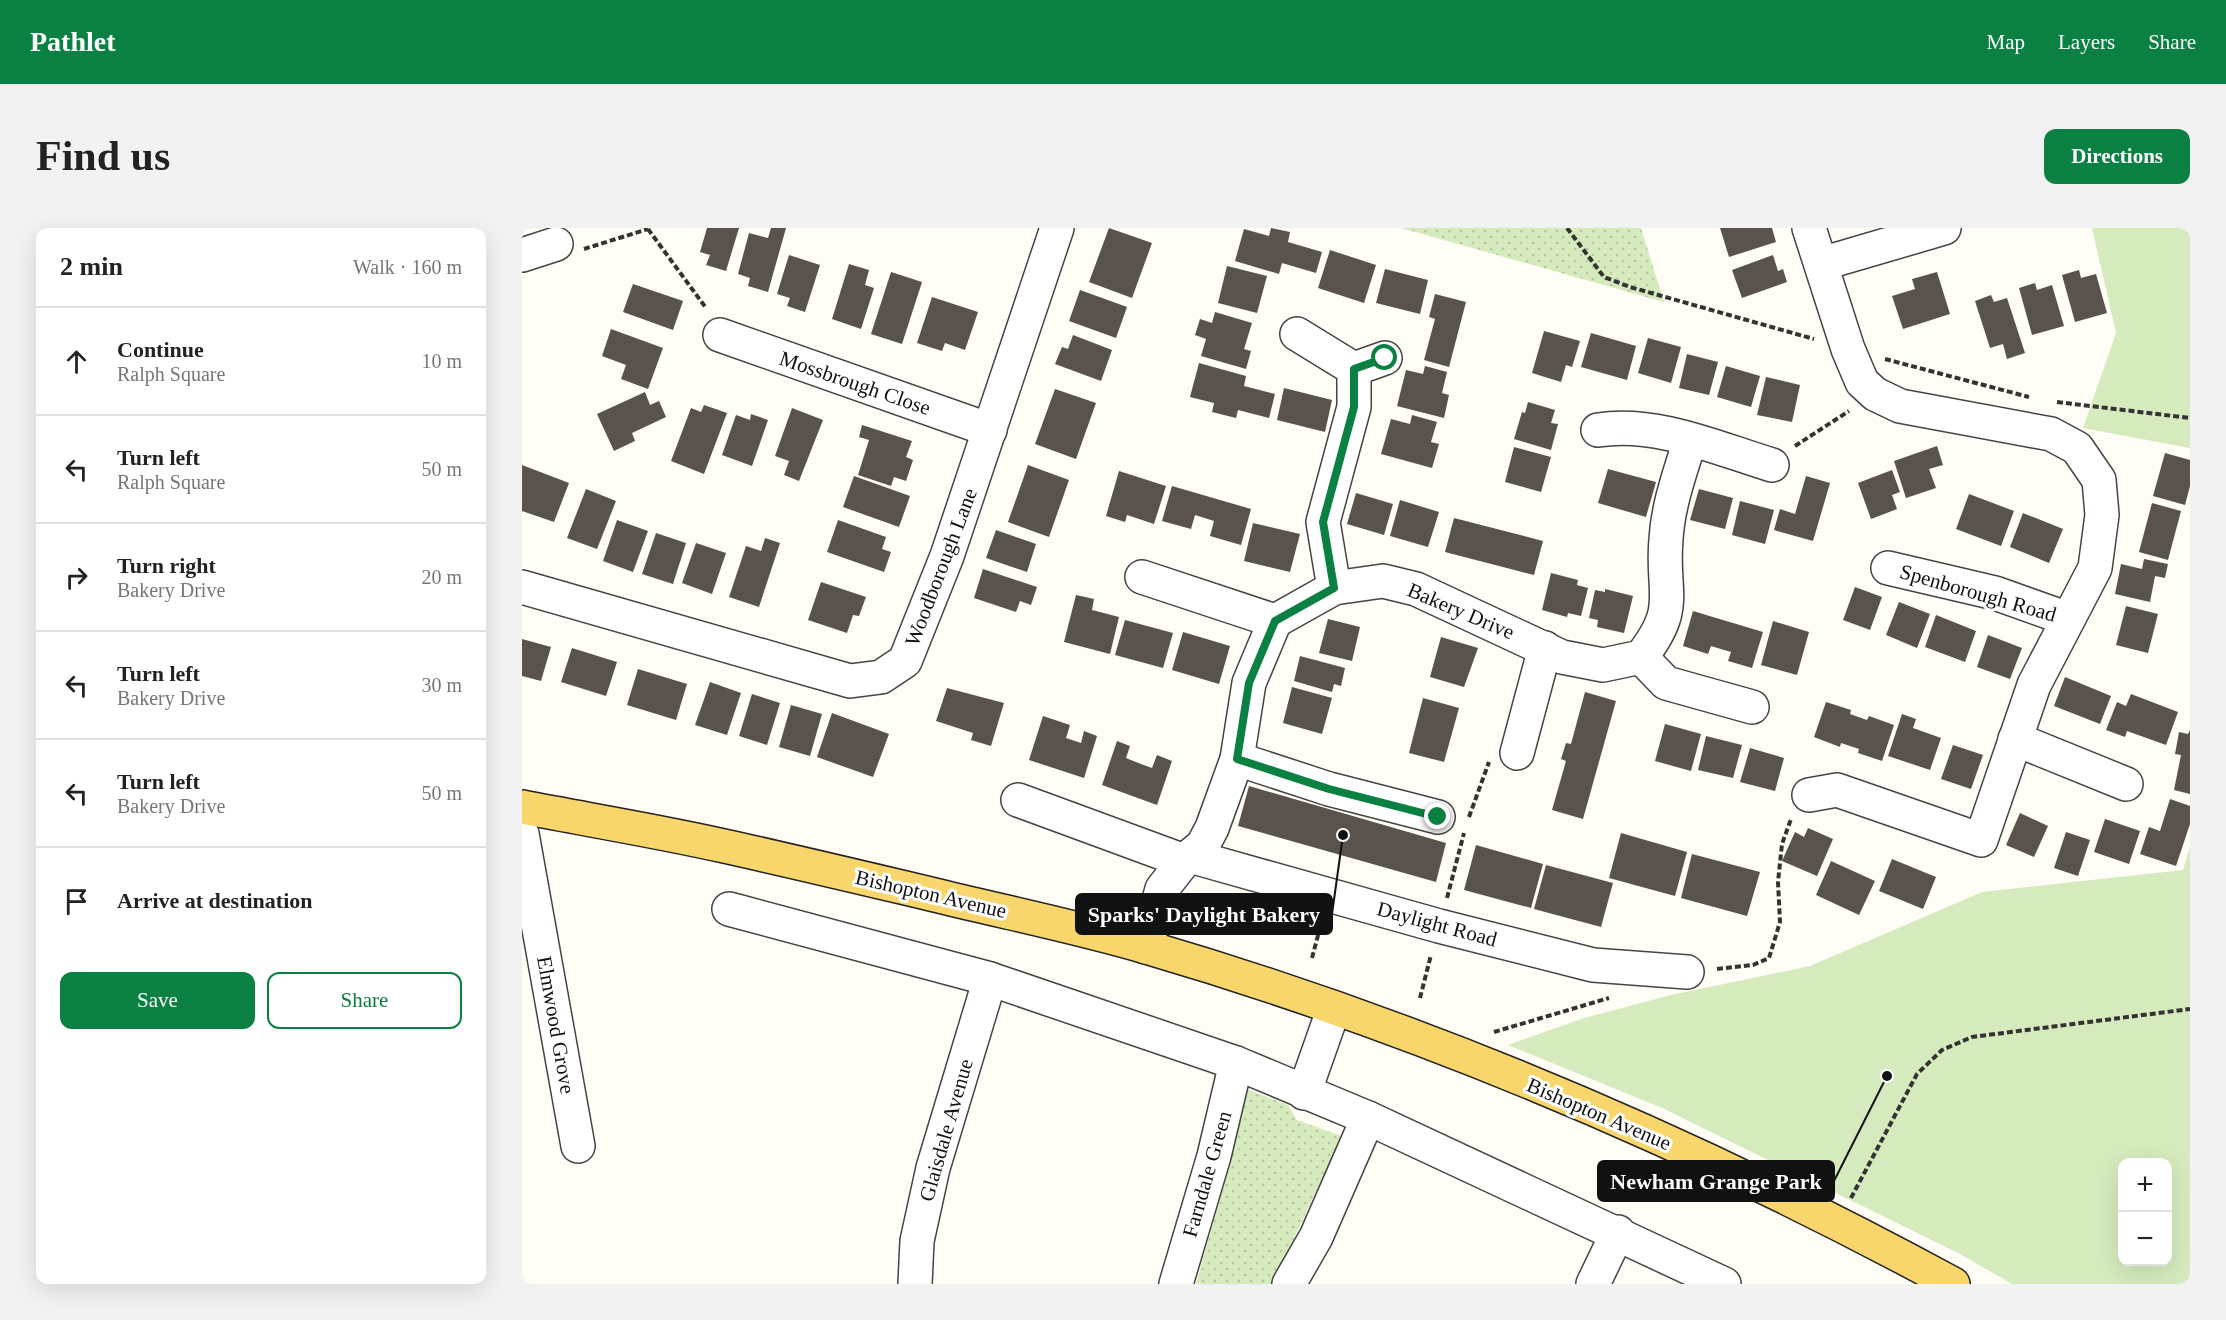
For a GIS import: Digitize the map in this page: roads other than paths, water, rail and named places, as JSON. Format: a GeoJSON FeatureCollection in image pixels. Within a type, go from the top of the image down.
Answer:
{"type":"FeatureCollection","features":[{"type":"Feature","properties":{"kind":"main road","name":"Bishopton Avenue"},"geometry":{"type":"LineString","coordinates":[[523,819],[720,845],[1146,947],[1334,1008],[1408,1035],[1619,1120],[1836,1221],[1953,1284]]}},
{"type":"Feature","properties":{"kind":"street","name":"Woodborough Lane"},"geometry":{"type":"LineString","coordinates":[[522,587],[850,681],[881,677],[905,661],[947,556],[1057,228]]}},
{"type":"Feature","properties":{"kind":"street","name":"Spenborough Road"},"geometry":{"type":"LineString","coordinates":[[1809,228],[1848,349],[1862,382],[1875,394],[1900,406],[2051,434],[2077,448],[2099,480],[2102,515],[2095,568],[2034,685],[1981,840],[1837,790],[1809,795]]}},
{"type":"Feature","properties":{"kind":"street"},"geometry":{"type":"LineString","coordinates":[[1821,264],[1944,228]]}},
{"type":"Feature","properties":{"kind":"street"},"geometry":{"type":"LineString","coordinates":[[522,255],[570,247]]}},
{"type":"Feature","properties":{"kind":"street"},"geometry":{"type":"LineString","coordinates":[[1297,334],[1354,369]]}},
{"type":"Feature","properties":{"kind":"street","name":"Mossbrough Close"},"geometry":{"type":"LineString","coordinates":[[720,335],[990,430]]}},
{"type":"Feature","properties":{"kind":"street"},"geometry":{"type":"LineString","coordinates":[[1354,369],[1385,358]]}},
{"type":"Feature","properties":{"kind":"street"},"geometry":{"type":"LineString","coordinates":[[1334,588],[1323,522],[1354,407],[1354,369]]}},
{"type":"Feature","properties":{"kind":"street"},"geometry":{"type":"LineString","coordinates":[[1598,430],[1623,427],[1651,429],[1772,465]]}},
{"type":"Feature","properties":{"kind":"street"},"geometry":{"type":"LineString","coordinates":[[1690,440],[1669,512],[1665,541],[1668,605],[1660,633],[1641,657],[1666,683],[1752,707]]}},
{"type":"Feature","properties":{"kind":"street","name":"Spenborough Road"},"geometry":{"type":"LineString","coordinates":[[1888,568],[1995,593],[2068,619]]}},
{"type":"Feature","properties":{"kind":"street"},"geometry":{"type":"LineString","coordinates":[[1142,577],[1275,621],[1249,683],[1237,759],[1212,828],[1203,845],[1187,859],[1162,889],[1146,947]]}},
{"type":"Feature","properties":{"kind":"street","name":"Bakery Drive"},"geometry":{"type":"LineString","coordinates":[[1275,621],[1334,588],[1383,581],[1416,589],[1562,657],[1604,666],[1641,657]]}},
{"type":"Feature","properties":{"kind":"street"},"geometry":{"type":"LineString","coordinates":[[1517,753],[1545,648]]}},
{"type":"Feature","properties":{"kind":"street"},"geometry":{"type":"LineString","coordinates":[[2015,739],[2126,783]]}},
{"type":"Feature","properties":{"kind":"street"},"geometry":{"type":"LineString","coordinates":[[1237,759],[1329,789],[1438,817]]}},
{"type":"Feature","properties":{"kind":"street"},"geometry":{"type":"LineString","coordinates":[[1018,800],[1187,859]]}},
{"type":"Feature","properties":{"kind":"street","name":"Elmwood Grove"},"geometry":{"type":"LineString","coordinates":[[523,819],[578,1146]]}},
{"type":"Feature","properties":{"kind":"street","name":"Daylight Road"},"geometry":{"type":"LineString","coordinates":[[1187,859],[1593,965],[1686,972]]}},
{"type":"Feature","properties":{"kind":"street"},"geometry":{"type":"LineString","coordinates":[[729,909],[990,979],[1236,1063],[1368,1118],[1618,1232],[1724,1284]]}},
{"type":"Feature","properties":{"kind":"street","name":"Glaisdale Avenue"},"geometry":{"type":"LineString","coordinates":[[915,1284],[917,1241],[933,1168],[990,979]]}},
{"type":"Feature","properties":{"kind":"street"},"geometry":{"type":"LineString","coordinates":[[1304,1093],[1334,1008]]}},
{"type":"Feature","properties":{"kind":"street","name":"Farndale Green"},"geometry":{"type":"LineString","coordinates":[[1176,1284],[1214,1156],[1236,1063]]}},
{"type":"Feature","properties":{"kind":"street"},"geometry":{"type":"LineString","coordinates":[[1289,1284],[1316,1237],[1368,1118]]}},
{"type":"Feature","properties":{"kind":"street"},"geometry":{"type":"LineString","coordinates":[[1593,1284],[1618,1232]]}},
{"type":"Feature","properties":{"kind":"place","name":"Sparks' Daylight Bakery"},"geometry":{"type":"Point","coordinates":[1343,835]}},
{"type":"Feature","properties":{"kind":"place","name":"Newham Grange Park"},"geometry":{"type":"Point","coordinates":[1887,1076]}}]}
